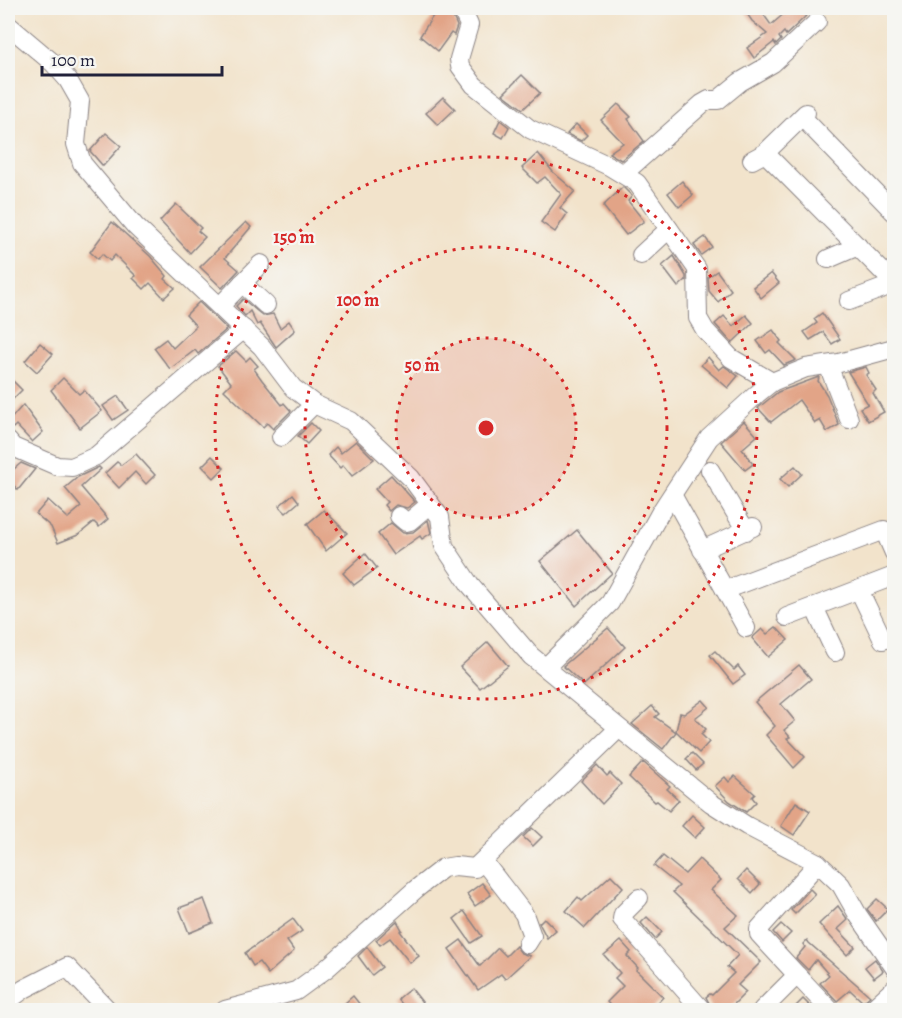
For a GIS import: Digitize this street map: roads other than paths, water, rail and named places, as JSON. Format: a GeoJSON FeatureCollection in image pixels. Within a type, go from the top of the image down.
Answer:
{"type":"FeatureCollection","features":[{"type":"Feature","properties":{"kind":"street"},"geometry":{"type":"LineString","coordinates":[[460,8],[469,25],[460,52],[460,66],[474,86],[530,129],[623,174],[645,190],[697,270],[698,318],[705,330],[731,358],[772,382]]}},
{"type":"Feature","properties":{"kind":"street"},"geometry":{"type":"LineString","coordinates":[[623,174],[702,104],[709,100],[718,100],[740,82],[772,63],[817,22]]}},
{"type":"Feature","properties":{"kind":"street"},"geometry":{"type":"LineString","coordinates":[[8,25],[53,63],[68,80],[80,101],[76,144],[82,164],[135,226],[262,347],[286,381],[314,404],[351,422],[397,464],[440,517],[444,546],[470,585],[531,656],[711,803],[747,826],[818,863],[842,885],[858,915],[894,967]]}},
{"type":"Feature","properties":{"kind":"street"},"geometry":{"type":"LineString","coordinates":[[849,302],[894,284],[858,246],[758,156],[804,115],[894,212]]}},
{"type":"Feature","properties":{"kind":"street"},"geometry":{"type":"LineString","coordinates":[[640,255],[669,229]]}},
{"type":"Feature","properties":{"kind":"street"},"geometry":{"type":"LineString","coordinates":[[828,259],[858,246]]}},
{"type":"Feature","properties":{"kind":"street"},"geometry":{"type":"LineString","coordinates":[[220,306],[261,264]]}},
{"type":"Feature","properties":{"kind":"street"},"geometry":{"type":"LineString","coordinates":[[242,283],[266,305]]}},
{"type":"Feature","properties":{"kind":"street"},"geometry":{"type":"LineString","coordinates":[[8,441],[13,447],[57,466],[72,467],[96,456],[244,329]]}},
{"type":"Feature","properties":{"kind":"street"},"geometry":{"type":"LineString","coordinates":[[546,667],[610,603],[660,513],[709,438],[772,382],[806,368],[828,365],[894,348]]}},
{"type":"Feature","properties":{"kind":"street"},"geometry":{"type":"LineString","coordinates":[[828,365],[849,419]]}},
{"type":"Feature","properties":{"kind":"street"},"geometry":{"type":"LineString","coordinates":[[281,437],[314,404]]}},
{"type":"Feature","properties":{"kind":"street"},"geometry":{"type":"LineString","coordinates":[[702,549],[749,529],[710,470]]}},
{"type":"Feature","properties":{"kind":"street"},"geometry":{"type":"LineString","coordinates":[[674,498],[746,628]]}},
{"type":"Feature","properties":{"kind":"street"},"geometry":{"type":"LineString","coordinates":[[399,516],[405,522],[410,521],[430,504]]}},
{"type":"Feature","properties":{"kind":"street"},"geometry":{"type":"LineString","coordinates":[[725,590],[884,530],[894,553]]}},
{"type":"Feature","properties":{"kind":"street"},"geometry":{"type":"LineString","coordinates":[[787,617],[894,576]]}},
{"type":"Feature","properties":{"kind":"street"},"geometry":{"type":"LineString","coordinates":[[859,590],[882,640]]}},
{"type":"Feature","properties":{"kind":"street"},"geometry":{"type":"LineString","coordinates":[[814,607],[835,652]]}},
{"type":"Feature","properties":{"kind":"street"},"geometry":{"type":"LineString","coordinates":[[225,1011],[296,991],[327,969],[416,889],[443,868],[455,866],[476,868],[618,729]]}},
{"type":"Feature","properties":{"kind":"street"},"geometry":{"type":"LineString","coordinates":[[483,861],[524,914],[532,936],[527,944]]}},
{"type":"Feature","properties":{"kind":"street"},"geometry":{"type":"LineString","coordinates":[[818,863],[759,929],[759,934],[830,1011]]}},
{"type":"Feature","properties":{"kind":"street"},"geometry":{"type":"LineString","coordinates":[[639,898],[622,915],[622,920],[702,1011]]}},
{"type":"Feature","properties":{"kind":"street"},"geometry":{"type":"LineString","coordinates":[[8,1001],[24,989],[67,967],[108,1011]]}},
{"type":"Feature","properties":{"kind":"street"},"geometry":{"type":"LineString","coordinates":[[762,1011],[796,975]]}},
{"type":"Feature","properties":{"kind":"street"},"geometry":{"type":"LineString","coordinates":[[871,1011],[894,988]]}}]}
